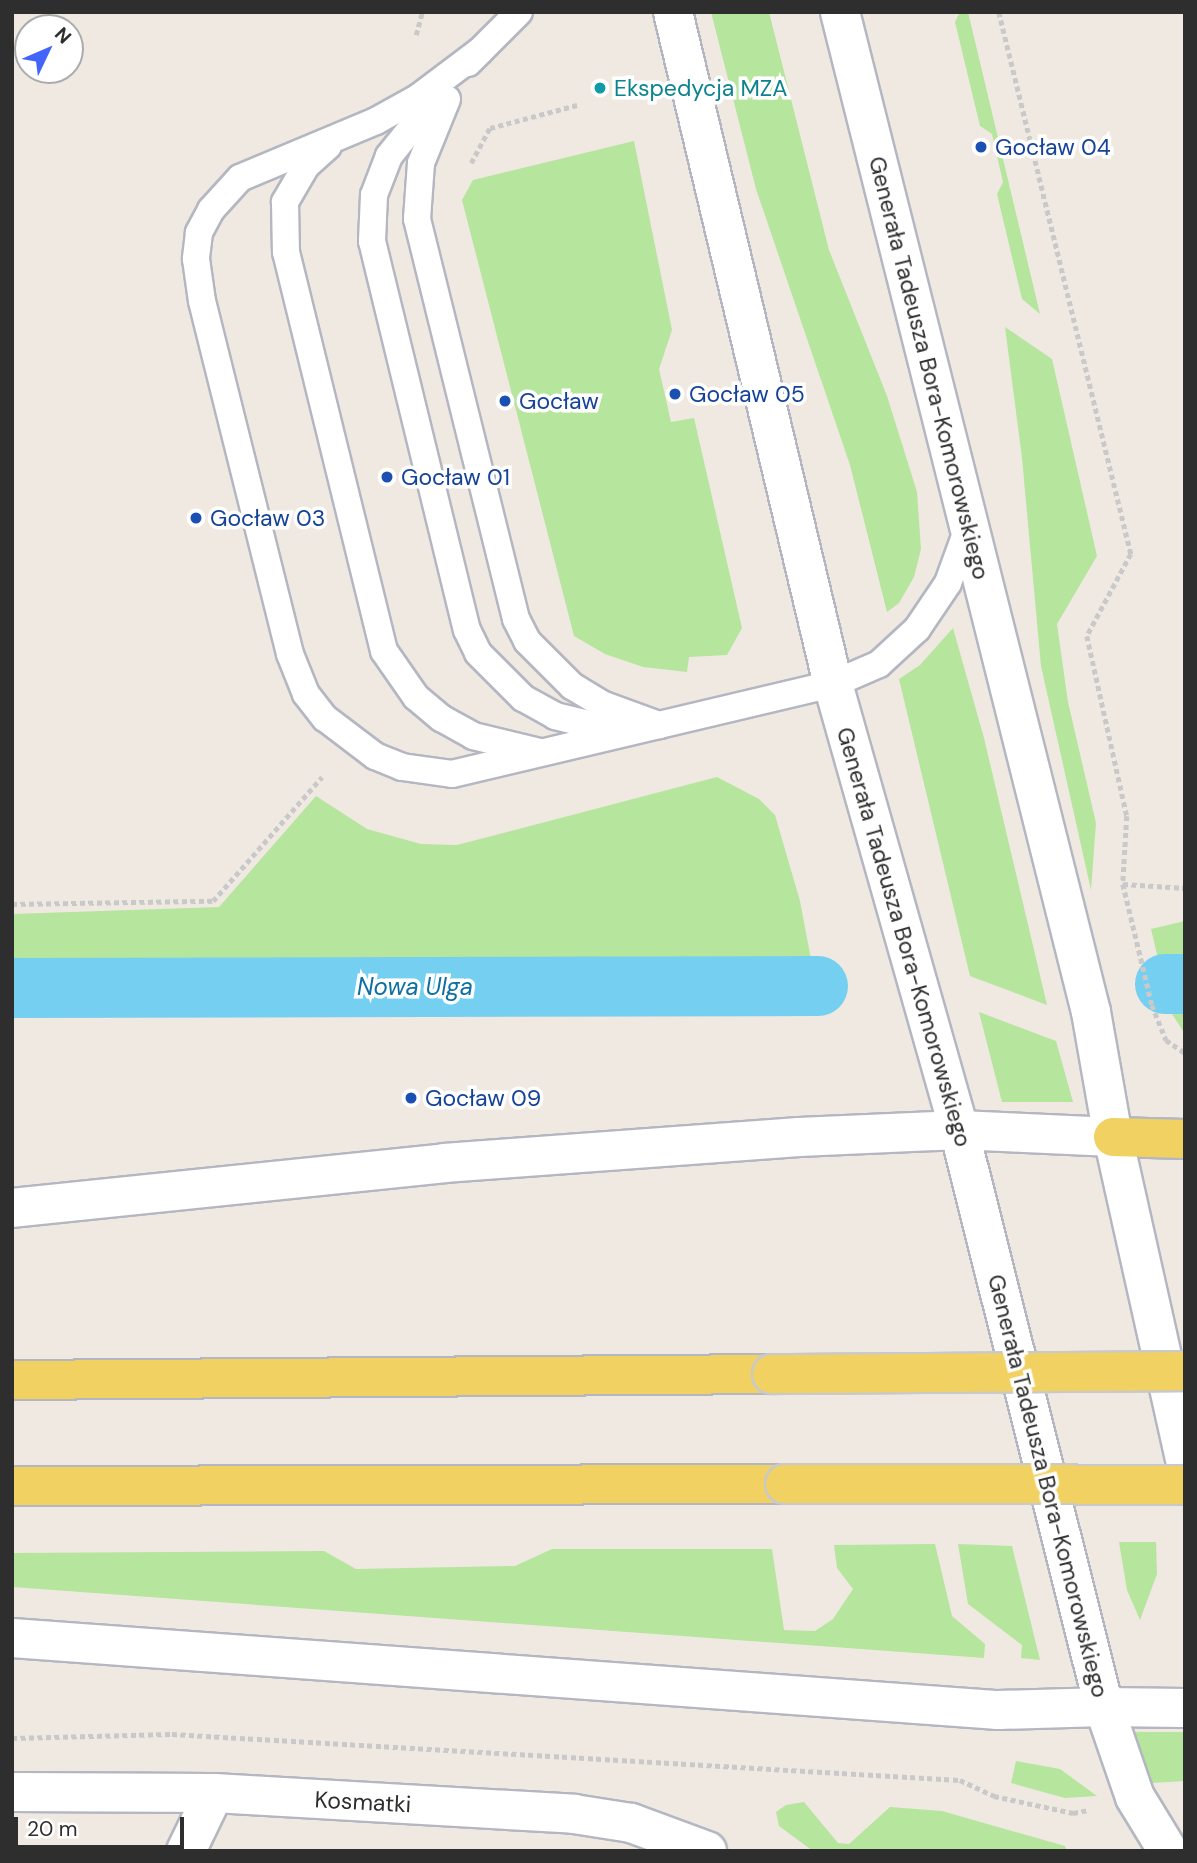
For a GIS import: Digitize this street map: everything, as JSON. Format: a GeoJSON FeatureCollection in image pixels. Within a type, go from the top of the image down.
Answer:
{"type":"FeatureCollection","features":[{"type":"Feature","properties":{"kind":"main road"},"geometry":{"type":"LineString","coordinates":[[1113,1137],[1185,1139]]}},
{"type":"Feature","properties":{"kind":"main road"},"geometry":{"type":"LineString","coordinates":[[12,1380],[1185,1371]]}},
{"type":"Feature","properties":{"kind":"main road"},"geometry":{"type":"LineString","coordinates":[[14,1486],[1185,1485]]}},
{"type":"Feature","properties":{"kind":"street","name":"Generała Tadeusza Bora-Komorowskiego"},"geometry":{"type":"LineString","coordinates":[[673,12],[833,684],[959,1130],[1104,1707],[1135,1797],[1168,1851]]}},
{"type":"Feature","properties":{"kind":"street","name":"Generała Tadeusza Bora-Komorowskiego"},"geometry":{"type":"LineString","coordinates":[[840,12],[1091,1012],[1113,1137],[1185,1460]]}},
{"type":"Feature","properties":{"kind":"street"},"geometry":{"type":"LineString","coordinates":[[12,1208],[444,1163],[799,1137],[959,1130],[1113,1137]]}},
{"type":"Feature","properties":{"kind":"street"},"geometry":{"type":"LineString","coordinates":[[12,1638],[998,1710],[1185,1708]]}},
{"type":"Feature","properties":{"kind":"street","name":"Kosmatki"},"geometry":{"type":"LineString","coordinates":[[12,1792],[214,1793],[574,1814],[631,1823],[707,1851]]}},
{"type":"Feature","properties":{"kind":"street"},"geometry":{"type":"LineString","coordinates":[[186,1851],[214,1793]]}},
{"type":"Feature","properties":{"kind":"lane"},"geometry":{"type":"LineString","coordinates":[[519,12],[480,51],[389,156],[374,195],[374,258],[464,621],[478,653],[523,698],[555,716],[588,727],[652,728]]}},
{"type":"Feature","properties":{"kind":"lane"},"geometry":{"type":"LineString","coordinates":[[480,51],[419,97],[338,138],[262,165],[240,178],[211,210],[200,233],[196,259],[202,301],[295,673],[325,718],[375,755],[402,767],[464,773],[833,684],[878,664],[917,629],[948,583],[968,528]]}},
{"type":"Feature","properties":{"kind":"lane"},"geometry":{"type":"LineString","coordinates":[[480,51],[443,106],[428,139],[417,219],[510,600],[527,641],[572,686],[652,728]]}},
{"type":"Feature","properties":{"kind":"lane"},"geometry":{"type":"LineString","coordinates":[[338,138],[294,182],[285,202],[283,225],[292,279],[384,651],[416,697],[462,730],[505,747],[564,751]]}},
{"type":"Feature","properties":{"kind":"path"},"geometry":{"type":"LineString","coordinates":[[416,35],[422,12]]}},
{"type":"Feature","properties":{"kind":"path"},"geometry":{"type":"LineString","coordinates":[[999,12],[1131,554],[1087,636],[1127,816],[1123,884],[1152,1004],[1166,1040],[1185,1053]]}},
{"type":"Feature","properties":{"kind":"path"},"geometry":{"type":"LineString","coordinates":[[467,170],[490,128],[577,105]]}},
{"type":"Feature","properties":{"kind":"path"},"geometry":{"type":"LineString","coordinates":[[12,904],[213,901],[322,777]]}},
{"type":"Feature","properties":{"kind":"path"},"geometry":{"type":"LineString","coordinates":[[1123,884],[1185,888]]}},
{"type":"Feature","properties":{"kind":"path"},"geometry":{"type":"LineString","coordinates":[[12,1738],[172,1734],[960,1780],[994,1796],[1073,1813],[1135,1797]]}},
{"type":"Feature","properties":{"kind":"green space"},"geometry":{"type":"Polygon","coordinates":[[[711,12],[769,12],[829,250],[887,396],[917,492],[921,549],[914,577],[899,603],[887,612],[850,465],[756,189],[711,12]]]}},
{"type":"Feature","properties":{"kind":"green space"},"geometry":{"type":"Polygon","coordinates":[[[960,12],[968,12],[1040,314],[1022,299],[997,194],[1003,182],[992,134],[980,126],[955,22],[960,12]]]}},
{"type":"Feature","properties":{"kind":"green space"},"geometry":{"type":"Polygon","coordinates":[[[634,141],[672,330],[659,369],[671,422],[694,418],[742,628],[727,655],[689,657],[687,672],[643,667],[605,654],[574,636],[462,200],[473,180],[634,141]]]}},
{"type":"Feature","properties":{"kind":"green space"},"geometry":{"type":"Polygon","coordinates":[[[1005,327],[1052,359],[1097,556],[1057,624],[1068,702],[1096,823],[1091,890],[1041,666],[1022,458],[1005,327]]]}},
{"type":"Feature","properties":{"kind":"green space"},"geometry":{"type":"Polygon","coordinates":[[[953,628],[984,738],[1047,1005],[970,976],[899,679],[920,665],[953,628]]]}},
{"type":"Feature","properties":{"kind":"green space"},"geometry":{"type":"Polygon","coordinates":[[[717,777],[759,799],[775,815],[800,901],[813,970],[12,974],[12,914],[219,907],[316,796],[367,829],[421,844],[457,845],[717,777]]]}},
{"type":"Feature","properties":{"kind":"green space"},"geometry":{"type":"Polygon","coordinates":[[[1185,921],[1185,967],[1160,967],[1151,929],[1185,921]]]}},
{"type":"Feature","properties":{"kind":"green space"},"geometry":{"type":"Polygon","coordinates":[[[1169,999],[1185,999],[1185,1034],[1172,1014],[1169,999]]]}},
{"type":"Feature","properties":{"kind":"green space"},"geometry":{"type":"Polygon","coordinates":[[[979,1012],[1056,1041],[1073,1102],[1002,1102],[979,1012]]]}},
{"type":"Feature","properties":{"kind":"green space"},"geometry":{"type":"Polygon","coordinates":[[[1119,1542],[1156,1542],[1157,1574],[1140,1620],[1127,1590],[1119,1542]]]}},
{"type":"Feature","properties":{"kind":"green space"},"geometry":{"type":"Polygon","coordinates":[[[935,1544],[952,1616],[985,1644],[984,1658],[12,1587],[12,1553],[324,1551],[356,1569],[515,1566],[552,1549],[772,1549],[784,1630],[815,1631],[833,1619],[853,1589],[837,1568],[834,1545],[935,1544]]]}},
{"type":"Feature","properties":{"kind":"green space"},"geometry":{"type":"Polygon","coordinates":[[[958,1544],[1012,1546],[1040,1660],[1021,1658],[1022,1645],[968,1604],[958,1544]]]}},
{"type":"Feature","properties":{"kind":"green space"},"geometry":{"type":"Polygon","coordinates":[[[1131,1732],[1185,1732],[1185,1781],[1152,1783],[1131,1732]]]}},
{"type":"Feature","properties":{"kind":"green space"},"geometry":{"type":"Polygon","coordinates":[[[1016,1761],[1060,1769],[1097,1796],[1065,1798],[1011,1783],[1016,1761]]]}},
{"type":"Feature","properties":{"kind":"green space"},"geometry":{"type":"Polygon","coordinates":[[[804,1802],[838,1843],[849,1844],[890,1807],[942,1811],[1065,1846],[1067,1851],[813,1851],[779,1826],[776,1812],[786,1805],[804,1802]]]}},
{"type":"Feature","properties":{"kind":"waterway","name":"Nowa Ulga"},"geometry":{"type":"LineString","coordinates":[[1165,984],[1185,984]]}},
{"type":"Feature","properties":{"kind":"waterway","name":"Nowa Ulga"},"geometry":{"type":"LineString","coordinates":[[12,988],[818,986]]}},
{"type":"Feature","properties":{"kind":"place","name":"Ekspedycja MZA"},"geometry":{"type":"Point","coordinates":[600,88]}},
{"type":"Feature","properties":{"kind":"place","name":"Gocław 04"},"geometry":{"type":"Point","coordinates":[981,147]}},
{"type":"Feature","properties":{"kind":"place","name":"Gocław 05"},"geometry":{"type":"Point","coordinates":[675,394]}},
{"type":"Feature","properties":{"kind":"place","name":"Gocław"},"geometry":{"type":"Point","coordinates":[505,401]}},
{"type":"Feature","properties":{"kind":"place","name":"Gocław 01"},"geometry":{"type":"Point","coordinates":[387,477]}},
{"type":"Feature","properties":{"kind":"place","name":"Gocław 03"},"geometry":{"type":"Point","coordinates":[196,518]}},
{"type":"Feature","properties":{"kind":"place","name":"Gocław 09"},"geometry":{"type":"Point","coordinates":[411,1098]}}]}
